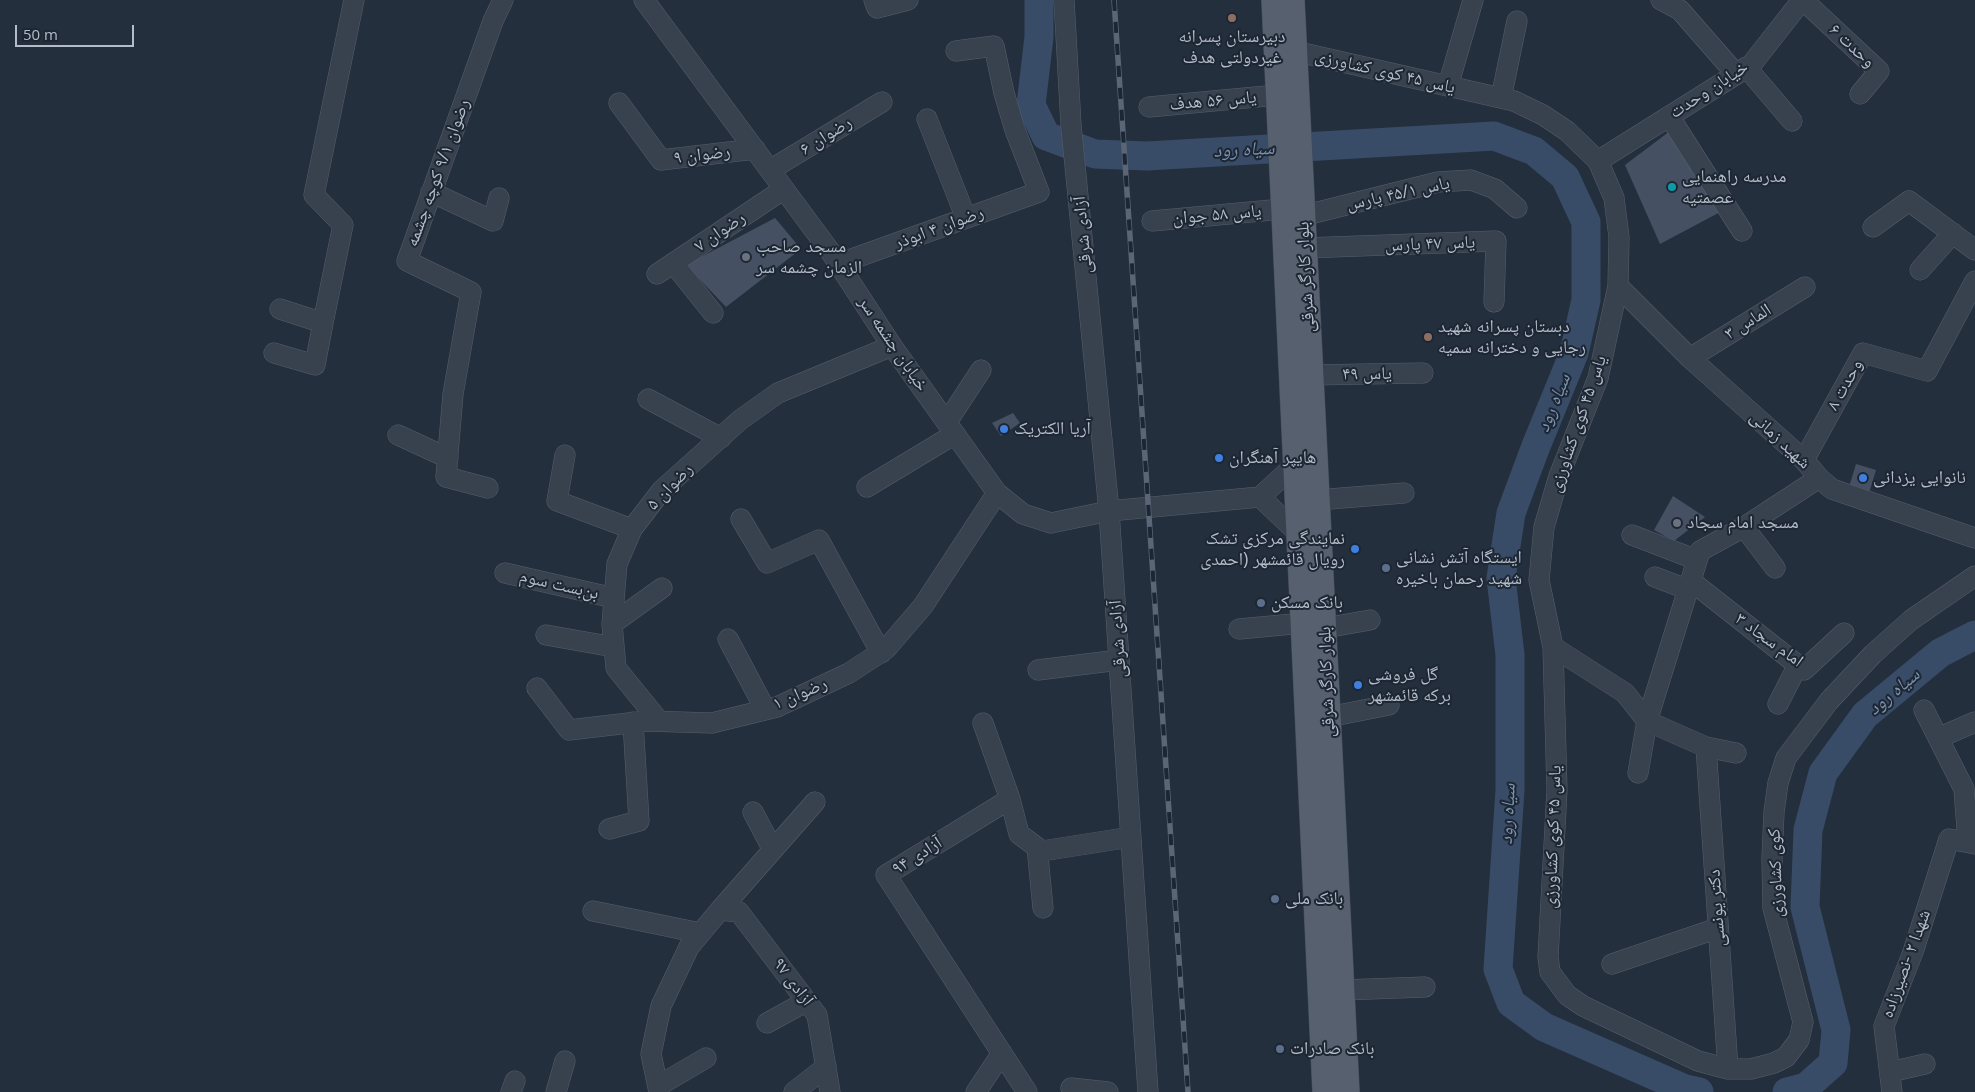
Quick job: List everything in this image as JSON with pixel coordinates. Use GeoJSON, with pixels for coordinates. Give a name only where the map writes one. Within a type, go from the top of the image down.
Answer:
{"type":"FeatureCollection","features":[{"type":"Feature","properties":{"kind":"main road"},"geometry":{"type":"LineString","coordinates":[[1274,0],[1292,198]]}},
{"type":"Feature","properties":{"kind":"main road"},"geometry":{"type":"LineString","coordinates":[[1284,103],[1294,51],[1292,0]]}},
{"type":"Feature","properties":{"kind":"main road","name":"بلوار کارگر شرقی"},"geometry":{"type":"LineString","coordinates":[[1292,198],[1304,248],[1317,500],[1314,626],[1323,818],[1325,1092]]}},
{"type":"Feature","properties":{"kind":"main road","name":"بلوار کارگر شرقی"},"geometry":{"type":"LineString","coordinates":[[1292,198],[1295,465],[1298,533],[1328,717],[1323,818],[1342,990],[1347,1092]]}},
{"type":"Feature","properties":{"kind":"street"},"geometry":{"type":"LineString","coordinates":[[274,353],[315,365],[343,225],[314,195],[354,0]]}},
{"type":"Feature","properties":{"kind":"street","name":"رضوان ۹/۱ کوچه چشمه"},"geometry":{"type":"LineString","coordinates":[[488,488],[446,477],[453,394],[471,292],[407,261],[492,21],[504,0]]}},
{"type":"Feature","properties":{"kind":"street","name":"خیابان چشمه سر"},"geometry":{"type":"LineString","coordinates":[[644,0],[838,264],[892,346],[997,493],[1023,514],[1051,523],[1109,511],[1260,498]]}},
{"type":"Feature","properties":{"kind":"street"},"geometry":{"type":"LineString","coordinates":[[874,0],[876,8],[908,0]]}},
{"type":"Feature","properties":{"kind":"street","name":"آزادی شرقی"},"geometry":{"type":"LineString","coordinates":[[1064,0],[1071,125],[1109,511],[1148,1092]]}},
{"type":"Feature","properties":{"kind":"street"},"geometry":{"type":"LineString","coordinates":[[1448,86],[1473,0]]}},
{"type":"Feature","properties":{"kind":"street"},"geometry":{"type":"LineString","coordinates":[[1660,0],[1680,10],[1792,121]]}},
{"type":"Feature","properties":{"kind":"street","name":"خیابان وحدت"},"geometry":{"type":"LineString","coordinates":[[1598,161],[1751,64],[1802,0]]}},
{"type":"Feature","properties":{"kind":"street","name":"وحدت ۶"},"geometry":{"type":"LineString","coordinates":[[1802,0],[1879,71],[1860,94]]}},
{"type":"Feature","properties":{"kind":"street"},"geometry":{"type":"LineString","coordinates":[[1500,98],[1517,21]]}},
{"type":"Feature","properties":{"kind":"street","name":"رضوان ۴ ابوذر"},"geometry":{"type":"LineString","coordinates":[[838,264],[1039,192],[1015,130],[1004,93],[994,46],[956,51]]}},
{"type":"Feature","properties":{"kind":"street","name":"یاس ۴۵ کوی کشاورزی"},"geometry":{"type":"LineString","coordinates":[[1294,51],[1514,101],[1543,114],[1567,131],[1598,161],[1614,198],[1619,237],[1618,286],[1598,378],[1559,476],[1544,527],[1539,580],[1553,647],[1558,790],[1548,958],[1550,972],[1556,983],[1583,1006]]}},
{"type":"Feature","properties":{"kind":"street","name":"رضوان ۶"},"geometry":{"type":"LineString","coordinates":[[770,170],[882,102]]}},
{"type":"Feature","properties":{"kind":"street","name":"رضوان ۹"},"geometry":{"type":"LineString","coordinates":[[619,103],[661,160],[754,149]]}},
{"type":"Feature","properties":{"kind":"street","name":"یاس ۵۶ هدف"},"geometry":{"type":"LineString","coordinates":[[1149,107],[1284,103]]}},
{"type":"Feature","properties":{"kind":"street"},"geometry":{"type":"LineString","coordinates":[[1669,116],[1742,231]]}},
{"type":"Feature","properties":{"kind":"street"},"geometry":{"type":"LineString","coordinates":[[927,119],[966,218]]}},
{"type":"Feature","properties":{"kind":"street","name":"یاس ۴۵/۱ پارس"},"geometry":{"type":"LineString","coordinates":[[1292,198],[1471,180],[1494,189],[1517,208]]}},
{"type":"Feature","properties":{"kind":"street","name":"رضوان ۷"},"geometry":{"type":"LineString","coordinates":[[656,274],[784,189]]}},
{"type":"Feature","properties":{"kind":"street"},"geometry":{"type":"LineString","coordinates":[[431,192],[493,221],[499,198]]}},
{"type":"Feature","properties":{"kind":"street","name":"یاس ۵۸ جوان"},"geometry":{"type":"LineString","coordinates":[[1152,221],[1292,198]]}},
{"type":"Feature","properties":{"kind":"street"},"geometry":{"type":"LineString","coordinates":[[1873,227],[1909,201],[1975,250]]}},
{"type":"Feature","properties":{"kind":"street"},"geometry":{"type":"LineString","coordinates":[[1920,270],[1953,233]]}},
{"type":"Feature","properties":{"kind":"street","name":"یاس ۴۷ پارس"},"geometry":{"type":"LineString","coordinates":[[1304,248],[1496,241],[1494,302]]}},
{"type":"Feature","properties":{"kind":"street"},"geometry":{"type":"LineString","coordinates":[[673,263],[713,313]]}},
{"type":"Feature","properties":{"kind":"street","name":"وحدت ۸"},"geometry":{"type":"LineString","coordinates":[[1804,460],[1863,353],[1927,371],[1975,281]]}},
{"type":"Feature","properties":{"kind":"street","name":"شهید زمانی"},"geometry":{"type":"LineString","coordinates":[[1618,286],[1690,358],[1804,460],[1819,478],[1832,489],[1975,538]]}},
{"type":"Feature","properties":{"kind":"street","name":"الماس ۳"},"geometry":{"type":"LineString","coordinates":[[1690,358],[1805,287]]}},
{"type":"Feature","properties":{"kind":"street"},"geometry":{"type":"LineString","coordinates":[[280,309],[323,323]]}},
{"type":"Feature","properties":{"kind":"street","name":"رضوان ۵"},"geometry":{"type":"LineString","coordinates":[[659,722],[616,668],[612,624],[617,564],[632,529],[662,490],[740,420],[778,393],[892,346]]}},
{"type":"Feature","properties":{"kind":"street"},"geometry":{"type":"LineString","coordinates":[[867,487],[951,428],[981,370]]}},
{"type":"Feature","properties":{"kind":"street","name":"یاس ۴۹"},"geometry":{"type":"LineString","coordinates":[[1311,375],[1423,373]]}},
{"type":"Feature","properties":{"kind":"street"},"geometry":{"type":"LineString","coordinates":[[648,399],[721,438]]}},
{"type":"Feature","properties":{"kind":"street"},"geometry":{"type":"LineString","coordinates":[[398,435],[448,458]]}},
{"type":"Feature","properties":{"kind":"street"},"geometry":{"type":"LineString","coordinates":[[565,456],[557,501],[632,529]]}},
{"type":"Feature","properties":{"kind":"street"},"geometry":{"type":"LineString","coordinates":[[1295,465],[1260,498],[1298,533]]}},
{"type":"Feature","properties":{"kind":"street"},"geometry":{"type":"LineString","coordinates":[[1638,773],[1647,721],[1700,551],[1744,527],[1819,478]]}},
{"type":"Feature","properties":{"kind":"street","name":"رضوان ۱"},"geometry":{"type":"LineString","coordinates":[[537,688],[569,730],[633,722],[712,723],[777,706],[849,673],[886,649],[923,606],[997,493]]}},
{"type":"Feature","properties":{"kind":"street"},"geometry":{"type":"LineString","coordinates":[[1317,500],[1404,493]]}},
{"type":"Feature","properties":{"kind":"street"},"geometry":{"type":"LineString","coordinates":[[741,519],[767,564],[819,540],[881,653]]}},
{"type":"Feature","properties":{"kind":"street"},"geometry":{"type":"LineString","coordinates":[[1744,527],[1775,568]]}},
{"type":"Feature","properties":{"kind":"street"},"geometry":{"type":"LineString","coordinates":[[1632,535],[1698,560]]}},
{"type":"Feature","properties":{"kind":"street","name":"بن‌بست سوم"},"geometry":{"type":"LineString","coordinates":[[505,573],[614,598]]}},
{"type":"Feature","properties":{"kind":"street","name":"کوی کشاورزی"},"geometry":{"type":"LineString","coordinates":[[1583,1006],[1698,1061],[1728,1069],[1751,1070],[1774,1064],[1786,1057],[1799,1040],[1803,1022],[1773,908],[1772,858],[1774,812],[1778,783],[1786,758],[1829,701],[1873,654],[1911,620],[1975,576]]}},
{"type":"Feature","properties":{"kind":"street","name":"امام سجاد ۳"},"geometry":{"type":"LineString","coordinates":[[1655,577],[1690,585],[1804,670],[1844,633]]}},
{"type":"Feature","properties":{"kind":"street"},"geometry":{"type":"LineString","coordinates":[[612,624],[662,588]]}},
{"type":"Feature","properties":{"kind":"street"},"geometry":{"type":"LineString","coordinates":[[1239,629],[1314,626],[1370,620]]}},
{"type":"Feature","properties":{"kind":"street"},"geometry":{"type":"LineString","coordinates":[[546,635],[614,647]]}},
{"type":"Feature","properties":{"kind":"street"},"geometry":{"type":"LineString","coordinates":[[728,639],[765,710]]}},
{"type":"Feature","properties":{"kind":"street"},"geometry":{"type":"LineString","coordinates":[[1553,647],[1625,693],[1647,721],[1706,747],[1736,753]]}},
{"type":"Feature","properties":{"kind":"street"},"geometry":{"type":"LineString","coordinates":[[1038,670],[1119,660]]}},
{"type":"Feature","properties":{"kind":"street"},"geometry":{"type":"LineString","coordinates":[[1778,704],[1798,665]]}},
{"type":"Feature","properties":{"kind":"street"},"geometry":{"type":"LineString","coordinates":[[1328,717],[1389,705]]}},
{"type":"Feature","properties":{"kind":"street"},"geometry":{"type":"LineString","coordinates":[[1924,710],[1964,789],[1964,842]]}},
{"type":"Feature","properties":{"kind":"street"},"geometry":{"type":"LineString","coordinates":[[609,829],[639,821],[633,722]]}},
{"type":"Feature","properties":{"kind":"street"},"geometry":{"type":"LineString","coordinates":[[1938,738],[1975,722]]}},
{"type":"Feature","properties":{"kind":"street"},"geometry":{"type":"LineString","coordinates":[[983,723],[1010,799],[1019,834],[1042,851],[1131,837]]}},
{"type":"Feature","properties":{"kind":"street","name":"دکتر یونسی"},"geometry":{"type":"LineString","coordinates":[[1706,747],[1728,1069]]}},
{"type":"Feature","properties":{"kind":"street","name":"آزادی ۹۴"},"geometry":{"type":"LineString","coordinates":[[1010,799],[886,875],[1027,1092]]}},
{"type":"Feature","properties":{"kind":"street"},"geometry":{"type":"LineString","coordinates":[[706,1058],[659,1089],[651,1054],[661,1006],[688,947],[700,934],[729,911],[773,850],[815,802]]}},
{"type":"Feature","properties":{"kind":"street"},"geometry":{"type":"LineString","coordinates":[[753,812],[773,850]]}},
{"type":"Feature","properties":{"kind":"street","name":"شهدا ۲ -نصیرزاده"},"geometry":{"type":"LineString","coordinates":[[1891,1082],[1884,1026],[1913,952],[1964,842]]}},
{"type":"Feature","properties":{"kind":"street"},"geometry":{"type":"LineString","coordinates":[[1037,847],[1043,908]]}},
{"type":"Feature","properties":{"kind":"street"},"geometry":{"type":"LineString","coordinates":[[593,911],[700,934]]}},
{"type":"Feature","properties":{"kind":"street","name":"آزادی ۹۷"},"geometry":{"type":"LineString","coordinates":[[729,911],[817,1015],[830,1092]]}},
{"type":"Feature","properties":{"kind":"street"},"geometry":{"type":"LineString","coordinates":[[1612,964],[1718,928]]}},
{"type":"Feature","properties":{"kind":"street"},"geometry":{"type":"LineString","coordinates":[[1342,990],[1425,987]]}},
{"type":"Feature","properties":{"kind":"street"},"geometry":{"type":"LineString","coordinates":[[767,1023],[807,1001]]}},
{"type":"Feature","properties":{"kind":"street"},"geometry":{"type":"LineString","coordinates":[[976,1092],[1002,1053]]}},
{"type":"Feature","properties":{"kind":"street"},"geometry":{"type":"LineString","coordinates":[[556,1092],[565,1061]]}},
{"type":"Feature","properties":{"kind":"street"},"geometry":{"type":"LineString","coordinates":[[1891,1082],[1925,1064]]}},
{"type":"Feature","properties":{"kind":"street"},"geometry":{"type":"LineString","coordinates":[[794,1092],[826,1067]]}},
{"type":"Feature","properties":{"kind":"street"},"geometry":{"type":"LineString","coordinates":[[1071,1088],[1108,1092]]}},
{"type":"Feature","properties":{"kind":"building","name":"مدرسه راهنمایی عصمتیه"},"geometry":{"type":"Polygon","coordinates":[[[1670,131],[1724,210],[1660,244],[1625,165],[1670,131]]]}},
{"type":"Feature","properties":{"kind":"building","name":"مسجد صاحب الزمان چشمه سر"},"geometry":{"type":"Polygon","coordinates":[[[775,218],[801,249],[726,307],[686,265],[775,218]]]}},
{"type":"Feature","properties":{"kind":"building","name":"آریا الکتریک"},"geometry":{"type":"Polygon","coordinates":[[[1013,413],[1020,423],[1001,436],[992,423],[1013,413]]]}},
{"type":"Feature","properties":{"kind":"building","name":"نانوایی یزدانی"},"geometry":{"type":"Polygon","coordinates":[[[1856,464],[1876,470],[1869,493],[1849,487],[1856,464]]]}},
{"type":"Feature","properties":{"kind":"building","name":"مسجد امام سجاد"},"geometry":{"type":"Polygon","coordinates":[[[1673,496],[1705,517],[1674,541],[1654,530],[1673,496]]]}},
{"type":"Feature","properties":{"kind":"waterway","name":"سیاه رود"},"geometry":{"type":"LineString","coordinates":[[1039,0],[1039,37],[1031,105],[1046,136],[1095,154],[1147,156],[1494,136],[1534,151],[1565,177],[1586,222],[1586,300],[1574,353],[1511,513],[1501,578],[1510,655],[1510,790],[1498,969],[1511,1003],[1544,1027],[1685,1089],[1699,1092]]}},
{"type":"Feature","properties":{"kind":"waterway","name":"سیاه رود"},"geometry":{"type":"LineString","coordinates":[[1787,1092],[1806,1087],[1833,1063],[1836,1030],[1805,907],[1808,830],[1823,773],[1865,715],[1940,653],[1975,635]]}},
{"type":"Feature","properties":{"kind":"railway"},"geometry":{"type":"LineString","coordinates":[[1114,0],[1188,1092]]}},
{"type":"Feature","properties":{"kind":"place","name":"دبیرستان پسرانه غیردولتی هدف"},"geometry":{"type":"Point","coordinates":[1232,18]}},
{"type":"Feature","properties":{"kind":"place","name":"مدرسه راهنمایی عصمتیه"},"geometry":{"type":"Point","coordinates":[1672,187]}},
{"type":"Feature","properties":{"kind":"place","name":"مسجد صاحب الزمان چشمه سر"},"geometry":{"type":"Point","coordinates":[746,257]}},
{"type":"Feature","properties":{"kind":"place","name":"دبستان پسرانه شهید رجایی و دخترانه سمیه"},"geometry":{"type":"Point","coordinates":[1428,337]}},
{"type":"Feature","properties":{"kind":"place","name":"آریا الکتریک"},"geometry":{"type":"Point","coordinates":[1004,429]}},
{"type":"Feature","properties":{"kind":"place","name":"هایپر آهنگران"},"geometry":{"type":"Point","coordinates":[1219,458]}},
{"type":"Feature","properties":{"kind":"place","name":"نانوایی یزدانی"},"geometry":{"type":"Point","coordinates":[1863,478]}},
{"type":"Feature","properties":{"kind":"place","name":"مسجد امام سجاد"},"geometry":{"type":"Point","coordinates":[1677,523]}},
{"type":"Feature","properties":{"kind":"place","name":"نمایندگی مرکزی تشک رویال قائمشهر (احمدی"},"geometry":{"type":"Point","coordinates":[1355,549]}},
{"type":"Feature","properties":{"kind":"place","name":"ایستگاه آتش نشانی شهید رحمان باخیره"},"geometry":{"type":"Point","coordinates":[1386,568]}},
{"type":"Feature","properties":{"kind":"place","name":"بانک مسکن"},"geometry":{"type":"Point","coordinates":[1261,603]}},
{"type":"Feature","properties":{"kind":"place","name":"گل فروشی برکه قائمشهر"},"geometry":{"type":"Point","coordinates":[1358,685]}},
{"type":"Feature","properties":{"kind":"place","name":"بانک ملی"},"geometry":{"type":"Point","coordinates":[1275,899]}},
{"type":"Feature","properties":{"kind":"place","name":"بانک صادرات"},"geometry":{"type":"Point","coordinates":[1280,1049]}}]}
